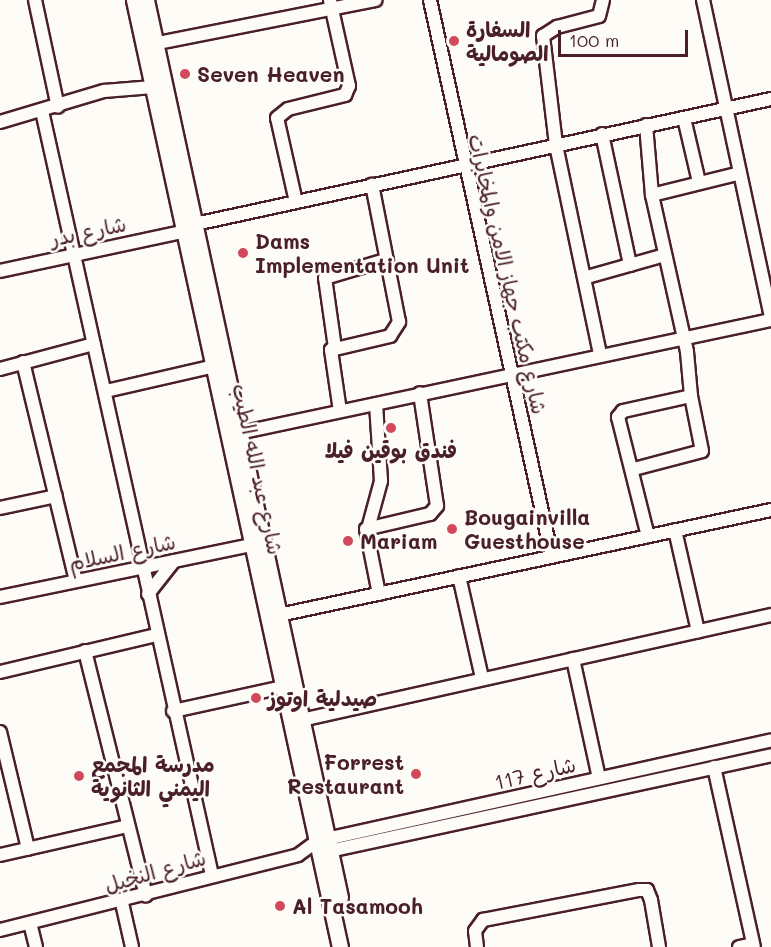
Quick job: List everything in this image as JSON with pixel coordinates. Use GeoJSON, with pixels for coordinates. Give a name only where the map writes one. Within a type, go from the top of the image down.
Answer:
{"type":"FeatureCollection","features":[{"type":"Feature","properties":{"kind":"main road","name":"شارع عبد الله الطيب"},"geometry":{"type":"LineString","coordinates":[[134,0],[150,45],[189,228],[214,366],[258,544],[279,615],[301,720],[340,947]]}},
{"type":"Feature","properties":{"kind":"main road","name":"شارع عبد الله الطيب"},"geometry":{"type":"LineString","coordinates":[[146,0],[153,87],[239,433],[283,687],[321,846],[351,947]]}},
{"type":"Feature","properties":{"kind":"street"},"geometry":{"type":"LineString","coordinates":[[35,0],[58,107]]}},
{"type":"Feature","properties":{"kind":"street"},"geometry":{"type":"LineString","coordinates":[[150,45],[331,5],[376,0]]}},
{"type":"Feature","properties":{"kind":"street","name":"شارع مكتب جهاز الامن والمخابرات"},"geometry":{"type":"LineString","coordinates":[[430,0],[463,165],[552,556]]}},
{"type":"Feature","properties":{"kind":"street"},"geometry":{"type":"LineString","coordinates":[[600,354],[587,277],[556,145],[543,36],[602,14],[603,0]]}},
{"type":"Feature","properties":{"kind":"street"},"geometry":{"type":"LineString","coordinates":[[239,433],[771,319],[737,174],[726,108],[703,0]]}},
{"type":"Feature","properties":{"kind":"street"},"geometry":{"type":"LineString","coordinates":[[296,202],[277,118],[288,109],[348,92],[331,5]]}},
{"type":"Feature","properties":{"kind":"street"},"geometry":{"type":"LineString","coordinates":[[0,122],[58,107],[104,91],[153,87]]}},
{"type":"Feature","properties":{"kind":"street","name":"شارع بدر"},"geometry":{"type":"LineString","coordinates":[[0,271],[372,184],[771,99]]}},
{"type":"Feature","properties":{"kind":"street"},"geometry":{"type":"LineString","coordinates":[[42,111],[106,391],[173,711],[212,875]]}},
{"type":"Feature","properties":{"kind":"street"},"geometry":{"type":"LineString","coordinates":[[684,118],[699,182]]}},
{"type":"Feature","properties":{"kind":"street"},"geometry":{"type":"LineString","coordinates":[[634,469],[702,451],[691,396],[684,337],[652,195],[646,125]]}},
{"type":"Feature","properties":{"kind":"street"},"geometry":{"type":"LineString","coordinates":[[602,134],[630,265]]}},
{"type":"Feature","properties":{"kind":"street"},"geometry":{"type":"LineString","coordinates":[[652,195],[737,174]]}},
{"type":"Feature","properties":{"kind":"street"},"geometry":{"type":"LineString","coordinates":[[340,411],[329,354],[335,348],[398,329],[372,184]]}},
{"type":"Feature","properties":{"kind":"street"},"geometry":{"type":"LineString","coordinates":[[587,277],[665,255]]}},
{"type":"Feature","properties":{"kind":"street"},"geometry":{"type":"LineString","coordinates":[[335,348],[325,278],[386,260]]}},
{"type":"Feature","properties":{"kind":"street"},"geometry":{"type":"LineString","coordinates":[[0,369],[94,344]]}},
{"type":"Feature","properties":{"kind":"street"},"geometry":{"type":"LineString","coordinates":[[23,362],[76,581]]}},
{"type":"Feature","properties":{"kind":"street"},"geometry":{"type":"LineString","coordinates":[[106,391],[214,366]]}},
{"type":"Feature","properties":{"kind":"street"},"geometry":{"type":"LineString","coordinates":[[369,525],[430,514],[438,506],[420,393]]}},
{"type":"Feature","properties":{"kind":"street"},"geometry":{"type":"LineString","coordinates":[[648,536],[620,413],[691,396]]}},
{"type":"Feature","properties":{"kind":"street"},"geometry":{"type":"LineString","coordinates":[[376,404],[381,481],[367,539],[379,594]]}},
{"type":"Feature","properties":{"kind":"street"},"geometry":{"type":"LineString","coordinates":[[0,508],[56,496]]}},
{"type":"Feature","properties":{"kind":"street"},"geometry":{"type":"LineString","coordinates":[[279,615],[771,510]]}},
{"type":"Feature","properties":{"kind":"street"},"geometry":{"type":"LineString","coordinates":[[675,530],[698,631]]}},
{"type":"Feature","properties":{"kind":"street","name":"شارع السلام"},"geometry":{"type":"LineString","coordinates":[[0,597],[258,544]]}},
{"type":"Feature","properties":{"kind":"street"},"geometry":{"type":"LineString","coordinates":[[148,594],[174,561]]}},
{"type":"Feature","properties":{"kind":"street"},"geometry":{"type":"LineString","coordinates":[[459,576],[482,678]]}},
{"type":"Feature","properties":{"kind":"street"},"geometry":{"type":"LineString","coordinates":[[301,720],[771,615]]}},
{"type":"Feature","properties":{"kind":"street"},"geometry":{"type":"LineString","coordinates":[[0,672],[158,635]]}},
{"type":"Feature","properties":{"kind":"street"},"geometry":{"type":"LineString","coordinates":[[85,651],[146,896]]}},
{"type":"Feature","properties":{"kind":"street"},"geometry":{"type":"LineString","coordinates":[[573,659],[599,778]]}},
{"type":"Feature","properties":{"kind":"street"},"geometry":{"type":"LineString","coordinates":[[173,711],[283,687]]}},
{"type":"Feature","properties":{"kind":"street"},"geometry":{"type":"LineString","coordinates":[[0,732],[28,849]]}},
{"type":"Feature","properties":{"kind":"street","name":"شارع 117"},"geometry":{"type":"LineString","coordinates":[[321,846],[599,778],[771,740]]}},
{"type":"Feature","properties":{"kind":"street"},"geometry":{"type":"LineString","coordinates":[[742,746],[745,760]]}},
{"type":"Feature","properties":{"kind":"street","name":"شارع 117"},"geometry":{"type":"LineString","coordinates":[[321,846],[771,755]]}},
{"type":"Feature","properties":{"kind":"street"},"geometry":{"type":"LineString","coordinates":[[714,767],[754,945],[739,947]]}},
{"type":"Feature","properties":{"kind":"street"},"geometry":{"type":"LineString","coordinates":[[0,855],[128,826]]}},
{"type":"Feature","properties":{"kind":"street","name":"شارع النخيل"},"geometry":{"type":"LineString","coordinates":[[0,930],[122,903],[212,875],[321,846]]}},
{"type":"Feature","properties":{"kind":"street"},"geometry":{"type":"LineString","coordinates":[[477,947],[475,931],[483,920],[647,890],[651,900],[659,947]]}},
{"type":"Feature","properties":{"kind":"street"},"geometry":{"type":"LineString","coordinates":[[122,903],[132,947]]}},
{"type":"Feature","properties":{"kind":"street"},"geometry":{"type":"LineString","coordinates":[[30,923],[36,947]]}},
{"type":"Feature","properties":{"kind":"place","name":"السفارة الصومالية"},"geometry":{"type":"Point","coordinates":[454,41]}},
{"type":"Feature","properties":{"kind":"place","name":"Seven Heaven"},"geometry":{"type":"Point","coordinates":[185,74]}},
{"type":"Feature","properties":{"kind":"place","name":"Dams Implementation Unit"},"geometry":{"type":"Point","coordinates":[243,253]}},
{"type":"Feature","properties":{"kind":"place","name":"فندق بوقين فيلا"},"geometry":{"type":"Point","coordinates":[391,428]}},
{"type":"Feature","properties":{"kind":"place","name":"Bougainvilla Guesthouse"},"geometry":{"type":"Point","coordinates":[452,529]}},
{"type":"Feature","properties":{"kind":"place","name":"Mariam"},"geometry":{"type":"Point","coordinates":[348,541]}},
{"type":"Feature","properties":{"kind":"place","name":"صيدلية اوتوز"},"geometry":{"type":"Point","coordinates":[256,698]}},
{"type":"Feature","properties":{"kind":"place","name":"Forrest Restaurant"},"geometry":{"type":"Point","coordinates":[416,774]}},
{"type":"Feature","properties":{"kind":"place","name":"مدرسة المجمع اليمني الثانوية"},"geometry":{"type":"Point","coordinates":[79,776]}},
{"type":"Feature","properties":{"kind":"place","name":"Al Tasamooh"},"geometry":{"type":"Point","coordinates":[280,906]}}]}
